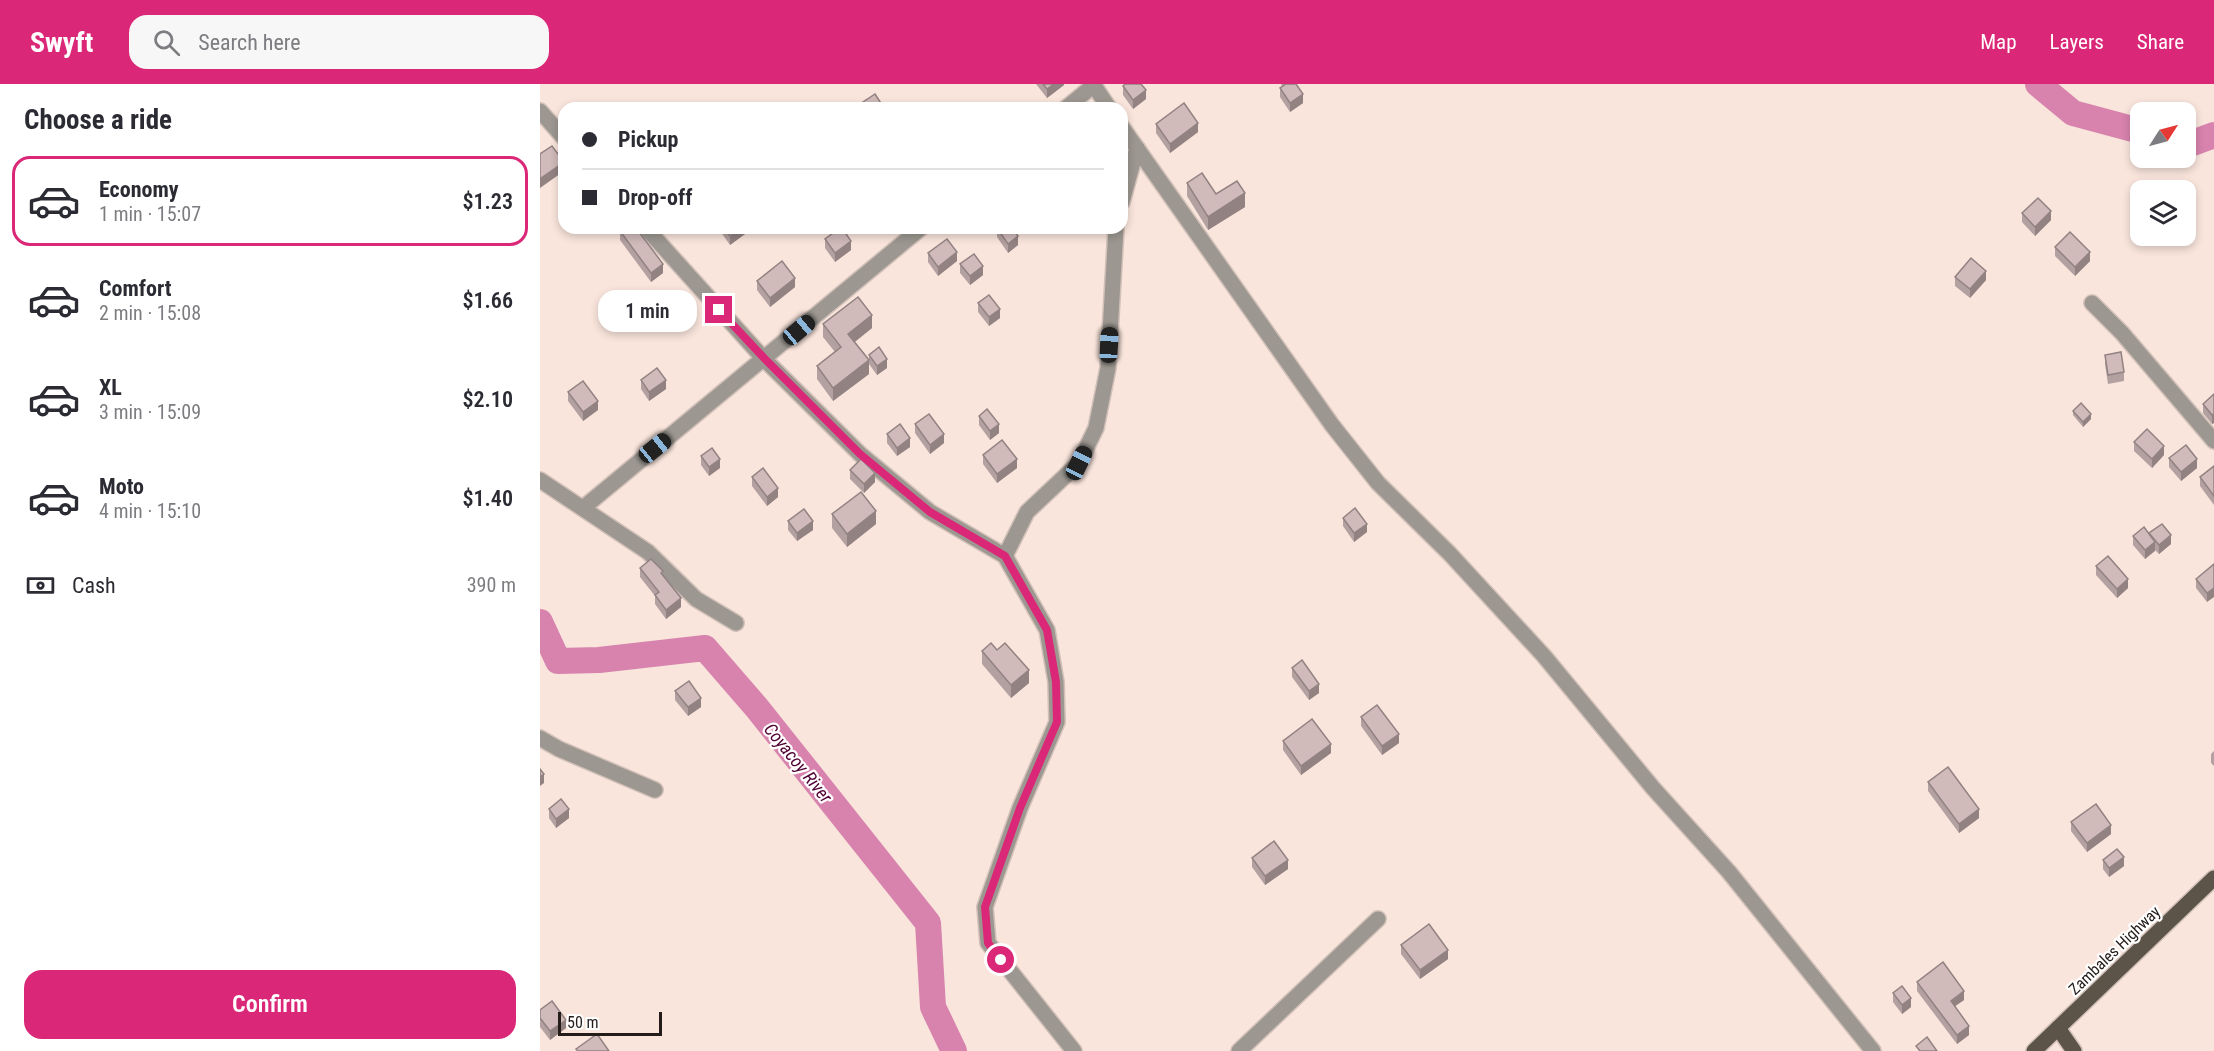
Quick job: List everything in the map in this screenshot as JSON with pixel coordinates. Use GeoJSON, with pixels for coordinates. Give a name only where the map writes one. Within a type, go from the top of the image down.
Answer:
{"type":"FeatureCollection","features":[{"type":"Feature","properties":{"kind":"main road","name":"Zambales Highway"},"geometry":{"type":"LineString","coordinates":[[2034,1051],[2214,878]]}},
{"type":"Feature","properties":{"kind":"main road"},"geometry":{"type":"LineString","coordinates":[[2058,1028],[2074,1051]]}},
{"type":"Feature","properties":{"kind":"street"},"geometry":{"type":"LineString","coordinates":[[1073,102],[1093,84],[1105,102]]}},
{"type":"Feature","properties":{"kind":"street"},"geometry":{"type":"LineString","coordinates":[[540,111],[558,131]]}},
{"type":"Feature","properties":{"kind":"street"},"geometry":{"type":"LineString","coordinates":[[1128,135],[1332,425],[1378,483],[1450,554],[1544,656],[1653,788],[1736,880],[1873,1051]]}},
{"type":"Feature","properties":{"kind":"street"},"geometry":{"type":"LineString","coordinates":[[1128,180],[1137,148]]}},
{"type":"Feature","properties":{"kind":"street"},"geometry":{"type":"LineString","coordinates":[[650,234],[764,358],[860,454],[930,512],[1005,556],[1047,630],[1056,682],[1057,722],[1020,808],[985,907],[988,943],[1074,1051]]}},
{"type":"Feature","properties":{"kind":"street"},"geometry":{"type":"LineString","coordinates":[[583,508],[914,234]]}},
{"type":"Feature","properties":{"kind":"street"},"geometry":{"type":"LineString","coordinates":[[1005,556],[1027,512],[1079,463],[1096,428],[1108,368],[1116,234]]}},
{"type":"Feature","properties":{"kind":"street"},"geometry":{"type":"LineString","coordinates":[[2092,303],[2122,333],[2214,441]]}},
{"type":"Feature","properties":{"kind":"street"},"geometry":{"type":"LineString","coordinates":[[540,480],[648,552],[696,599],[736,623]]}},
{"type":"Feature","properties":{"kind":"street"},"geometry":{"type":"LineString","coordinates":[[540,738],[656,790]]}},
{"type":"Feature","properties":{"kind":"street"},"geometry":{"type":"LineString","coordinates":[[1239,1051],[1378,920]]}},
{"type":"Feature","properties":{"kind":"building"},"geometry":{"type":"Polygon","coordinates":[[[1043,84],[1054,84],[1047,89],[1043,84]]]}},
{"type":"Feature","properties":{"kind":"building"},"geometry":{"type":"Polygon","coordinates":[[[1141,84],[1146,90],[1133,100],[1123,86],[1141,84]]]}},
{"type":"Feature","properties":{"kind":"building"},"geometry":{"type":"Polygon","coordinates":[[[1286,84],[1296,84],[1303,94],[1290,103],[1280,88],[1286,84]]]}},
{"type":"Feature","properties":{"kind":"building"},"geometry":{"type":"Polygon","coordinates":[[[875,94],[880,102],[863,102],[875,94]]]}},
{"type":"Feature","properties":{"kind":"building"},"geometry":{"type":"Polygon","coordinates":[[[1184,103],[1198,123],[1170,144],[1156,124],[1184,103]]]}},
{"type":"Feature","properties":{"kind":"building"},"geometry":{"type":"Polygon","coordinates":[[[552,146],[558,154],[558,166],[540,179],[540,154],[552,146]]]}},
{"type":"Feature","properties":{"kind":"building"},"geometry":{"type":"Polygon","coordinates":[[[1202,173],[1216,194],[1237,181],[1245,193],[1208,217],[1187,183],[1202,173]]]}},
{"type":"Feature","properties":{"kind":"building"},"geometry":{"type":"Polygon","coordinates":[[[2038,198],[2051,211],[2035,227],[2022,213],[2038,198]]]}},
{"type":"Feature","properties":{"kind":"building"},"geometry":{"type":"Polygon","coordinates":[[[2070,232],[2090,252],[2075,267],[2055,247],[2070,232]]]}},
{"type":"Feature","properties":{"kind":"building"},"geometry":{"type":"Polygon","coordinates":[[[622,234],[640,234],[663,264],[651,273],[622,234]]]}},
{"type":"Feature","properties":{"kind":"building"},"geometry":{"type":"Polygon","coordinates":[[[832,234],[846,234],[851,241],[835,253],[825,239],[832,234]]]}},
{"type":"Feature","properties":{"kind":"building"},"geometry":{"type":"Polygon","coordinates":[[[1001,234],[1016,234],[1018,236],[1008,244],[1001,234]]]}},
{"type":"Feature","properties":{"kind":"building"},"geometry":{"type":"Polygon","coordinates":[[[947,239],[957,252],[938,267],[928,253],[947,239]]]}},
{"type":"Feature","properties":{"kind":"building"},"geometry":{"type":"Polygon","coordinates":[[[974,254],[983,266],[970,276],[960,264],[974,254]]]}},
{"type":"Feature","properties":{"kind":"building"},"geometry":{"type":"Polygon","coordinates":[[[1971,258],[1986,271],[1970,289],[1955,277],[1971,258]]]}},
{"type":"Feature","properties":{"kind":"building"},"geometry":{"type":"Polygon","coordinates":[[[782,261],[795,278],[770,298],[757,281],[782,261]]]}},
{"type":"Feature","properties":{"kind":"building"},"geometry":{"type":"Polygon","coordinates":[[[989,295],[1000,309],[989,317],[978,303],[989,295]]]}},
{"type":"Feature","properties":{"kind":"building"},"geometry":{"type":"Polygon","coordinates":[[[858,297],[872,315],[848,334],[869,360],[833,388],[817,366],[841,347],[823,324],[858,297]]]}},
{"type":"Feature","properties":{"kind":"building"},"geometry":{"type":"Polygon","coordinates":[[[879,347],[887,359],[877,366],[869,355],[879,347]]]}},
{"type":"Feature","properties":{"kind":"building"},"geometry":{"type":"Polygon","coordinates":[[[2121,352],[2124,372],[2108,375],[2105,355],[2121,352]]]}},
{"type":"Feature","properties":{"kind":"building"},"geometry":{"type":"Polygon","coordinates":[[[657,368],[666,380],[649,392],[641,380],[657,368]]]}},
{"type":"Feature","properties":{"kind":"building"},"geometry":{"type":"Polygon","coordinates":[[[583,381],[598,401],[583,412],[568,392],[583,381]]]}},
{"type":"Feature","properties":{"kind":"building"},"geometry":{"type":"Polygon","coordinates":[[[2214,394],[2214,414],[2212,415],[2203,404],[2214,394]]]}},
{"type":"Feature","properties":{"kind":"building"},"geometry":{"type":"Polygon","coordinates":[[[2081,403],[2091,414],[2083,422],[2073,411],[2081,403]]]}},
{"type":"Feature","properties":{"kind":"building"},"geometry":{"type":"Polygon","coordinates":[[[987,409],[999,424],[990,431],[979,416],[987,409]]]}},
{"type":"Feature","properties":{"kind":"building"},"geometry":{"type":"Polygon","coordinates":[[[929,414],[944,434],[930,445],[915,424],[929,414]]]}},
{"type":"Feature","properties":{"kind":"building"},"geometry":{"type":"Polygon","coordinates":[[[900,424],[910,438],[897,448],[887,434],[900,424]]]}},
{"type":"Feature","properties":{"kind":"building"},"geometry":{"type":"Polygon","coordinates":[[[2147,429],[2164,446],[2152,459],[2134,442],[2147,429]]]}},
{"type":"Feature","properties":{"kind":"building"},"geometry":{"type":"Polygon","coordinates":[[[1002,440],[1017,459],[997,474],[983,455],[1002,440]]]}},
{"type":"Feature","properties":{"kind":"building"},"geometry":{"type":"Polygon","coordinates":[[[2186,445],[2197,459],[2181,472],[2169,458],[2186,445]]]}},
{"type":"Feature","properties":{"kind":"building"},"geometry":{"type":"Polygon","coordinates":[[[712,448],[720,459],[709,467],[701,456],[712,448]]]}},
{"type":"Feature","properties":{"kind":"building"},"geometry":{"type":"Polygon","coordinates":[[[861,459],[875,473],[864,484],[850,470],[861,459]]]}},
{"type":"Feature","properties":{"kind":"building"},"geometry":{"type":"Polygon","coordinates":[[[2214,466],[2214,496],[2200,477],[2214,466]]]}},
{"type":"Feature","properties":{"kind":"building"},"geometry":{"type":"Polygon","coordinates":[[[763,468],[778,488],[767,497],[752,477],[763,468]]]}},
{"type":"Feature","properties":{"kind":"building"},"geometry":{"type":"Polygon","coordinates":[[[861,492],[876,511],[847,534],[832,514],[861,492]]]}},
{"type":"Feature","properties":{"kind":"building"},"geometry":{"type":"Polygon","coordinates":[[[1355,508],[1367,524],[1354,533],[1343,518],[1355,508]]]}},
{"type":"Feature","properties":{"kind":"building"},"geometry":{"type":"Polygon","coordinates":[[[804,509],[813,521],[797,533],[788,521],[804,509]]]}},
{"type":"Feature","properties":{"kind":"building"},"geometry":{"type":"Polygon","coordinates":[[[2162,524],[2171,535],[2159,545],[2149,533],[2162,524]]]}},
{"type":"Feature","properties":{"kind":"building"},"geometry":{"type":"Polygon","coordinates":[[[2144,527],[2155,542],[2145,550],[2133,536],[2144,527]]]}},
{"type":"Feature","properties":{"kind":"building"},"geometry":{"type":"Polygon","coordinates":[[[2108,556],[2128,579],[2117,589],[2096,566],[2108,556]]]}},
{"type":"Feature","properties":{"kind":"building"},"geometry":{"type":"Polygon","coordinates":[[[651,559],[663,571],[661,573],[681,598],[666,610],[655,595],[659,592],[640,568],[651,559]]]}},
{"type":"Feature","properties":{"kind":"building"},"geometry":{"type":"Polygon","coordinates":[[[2214,564],[2214,588],[2207,593],[2196,579],[2214,564]]]}},
{"type":"Feature","properties":{"kind":"building"},"geometry":{"type":"Polygon","coordinates":[[[991,643],[997,650],[1005,643],[1029,670],[1011,685],[982,651],[991,643]]]}},
{"type":"Feature","properties":{"kind":"building"},"geometry":{"type":"Polygon","coordinates":[[[1302,660],[1319,684],[1309,691],[1292,668],[1302,660]]]}},
{"type":"Feature","properties":{"kind":"building"},"geometry":{"type":"Polygon","coordinates":[[[689,681],[701,698],[688,707],[675,691],[689,681]]]}},
{"type":"Feature","properties":{"kind":"building"},"geometry":{"type":"Polygon","coordinates":[[[1377,705],[1399,734],[1382,746],[1361,717],[1377,705]]]}},
{"type":"Feature","properties":{"kind":"building"},"geometry":{"type":"Polygon","coordinates":[[[1312,719],[1331,744],[1301,766],[1283,741],[1312,719]]]}},
{"type":"Feature","properties":{"kind":"building"},"geometry":{"type":"Polygon","coordinates":[[[1948,767],[1979,809],[1959,824],[1928,782],[1948,767]]]}},
{"type":"Feature","properties":{"kind":"building"},"geometry":{"type":"Polygon","coordinates":[[[561,799],[569,809],[556,819],[549,809],[561,799]]]}},
{"type":"Feature","properties":{"kind":"building"},"geometry":{"type":"Polygon","coordinates":[[[2096,804],[2111,825],[2087,843],[2071,822],[2096,804]]]}},
{"type":"Feature","properties":{"kind":"building"},"geometry":{"type":"Polygon","coordinates":[[[1274,841],[1288,860],[1265,876],[1252,858],[1274,841]]]}},
{"type":"Feature","properties":{"kind":"building"},"geometry":{"type":"Polygon","coordinates":[[[2117,849],[2124,857],[2109,868],[2103,860],[2117,849]]]}},
{"type":"Feature","properties":{"kind":"building"},"geometry":{"type":"Polygon","coordinates":[[[1429,924],[1448,950],[1420,970],[1401,945],[1429,924]]]}},
{"type":"Feature","properties":{"kind":"building"},"geometry":{"type":"Polygon","coordinates":[[[1943,962],[1964,991],[1951,1001],[1969,1026],[1957,1035],[1917,982],[1943,962]]]}},
{"type":"Feature","properties":{"kind":"building"},"geometry":{"type":"Polygon","coordinates":[[[1902,986],[1911,998],[1902,1005],[1893,993],[1902,986]]]}},
{"type":"Feature","properties":{"kind":"building"},"geometry":{"type":"Polygon","coordinates":[[[552,1001],[566,1020],[550,1031],[540,1018],[540,1010],[552,1001]]]}},
{"type":"Feature","properties":{"kind":"building"},"geometry":{"type":"Polygon","coordinates":[[[597,1034],[609,1051],[578,1051],[576,1049],[597,1034]]]}},
{"type":"Feature","properties":{"kind":"building"},"geometry":{"type":"Polygon","coordinates":[[[1927,1037],[1937,1051],[1920,1051],[1916,1046],[1927,1037]]]}},
{"type":"Feature","properties":{"kind":"waterway"},"geometry":{"type":"LineString","coordinates":[[2038,84],[2073,113],[2130,128]]}},
{"type":"Feature","properties":{"kind":"waterway"},"geometry":{"type":"LineString","coordinates":[[2196,142],[2214,135]]}},
{"type":"Feature","properties":{"kind":"waterway","name":"Coyacoy River"},"geometry":{"type":"LineString","coordinates":[[540,622],[558,661],[599,660],[705,648],[757,708],[928,923],[933,1007],[954,1051]]}},
{"type":"Feature","properties":{"kind":"route"},"geometry":{"type":"LineString","coordinates":[[719,310],[860,454],[930,512],[1005,556],[1047,630],[1056,682],[1057,722],[1020,808],[985,907],[988,943],[1001,960]]}}]}
